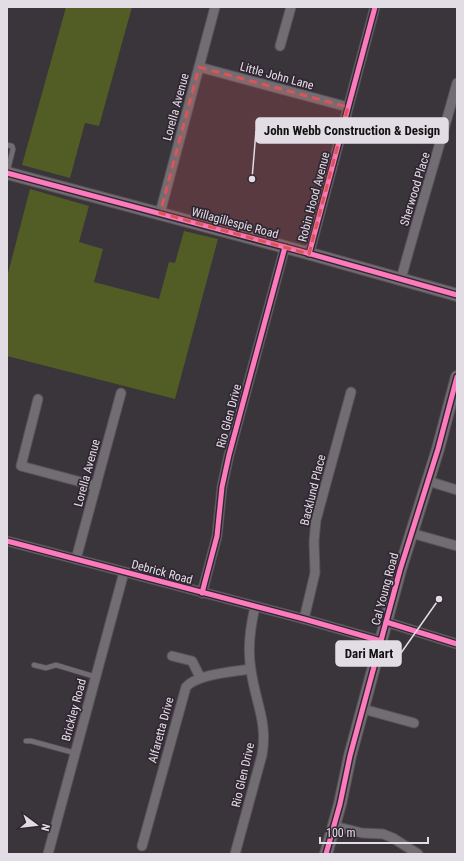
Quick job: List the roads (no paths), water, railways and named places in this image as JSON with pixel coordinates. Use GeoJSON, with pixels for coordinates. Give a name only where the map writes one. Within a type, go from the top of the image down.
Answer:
{"type":"FeatureCollection","features":[{"type":"Feature","properties":{"kind":"main road","name":"Willagillespie Road"},"geometry":{"type":"LineString","coordinates":[[7,173],[285,247],[457,295]]}},
{"type":"Feature","properties":{"kind":"main road","name":"Cal Young Road"},"geometry":{"type":"LineString","coordinates":[[326,854],[386,622],[411,533],[439,447],[457,377]]}},
{"type":"Feature","properties":{"kind":"street","name":"Lorella Avenue"},"geometry":{"type":"LineString","coordinates":[[160,214],[215,7]]}},
{"type":"Feature","properties":{"kind":"street"},"geometry":{"type":"LineString","coordinates":[[280,46],[291,7]]}},
{"type":"Feature","properties":{"kind":"street","name":"Robin Hood Avenue"},"geometry":{"type":"LineString","coordinates":[[309,254],[374,7]]}},
{"type":"Feature","properties":{"kind":"street","name":"Little John Lane"},"geometry":{"type":"LineString","coordinates":[[199,67],[348,107]]}},
{"type":"Feature","properties":{"kind":"street","name":"Sherwood Place"},"geometry":{"type":"LineString","coordinates":[[401,279],[426,190],[438,155],[457,83]]}},
{"type":"Feature","properties":{"kind":"street","name":"Rio Glen Drive"},"geometry":{"type":"LineString","coordinates":[[202,593],[217,536],[222,488],[228,460],[285,247]]}},
{"type":"Feature","properties":{"kind":"street","name":"Backlund Place"},"geometry":{"type":"LineString","coordinates":[[304,619],[315,573],[314,542],[316,520],[351,392]]}},
{"type":"Feature","properties":{"kind":"street","name":"Lorella Avenue"},"geometry":{"type":"LineString","coordinates":[[76,559],[121,393]]}},
{"type":"Feature","properties":{"kind":"street"},"geometry":{"type":"LineString","coordinates":[[38,399],[21,466],[96,486]]}},
{"type":"Feature","properties":{"kind":"street"},"geometry":{"type":"LineString","coordinates":[[428,481],[457,490]]}},
{"type":"Feature","properties":{"kind":"street"},"geometry":{"type":"LineString","coordinates":[[411,533],[457,546]]}},
{"type":"Feature","properties":{"kind":"street","name":"Debrick Road"},"geometry":{"type":"LineString","coordinates":[[7,541],[304,619],[381,641]]}},
{"type":"Feature","properties":{"kind":"street","name":"Brickley Road"},"geometry":{"type":"LineString","coordinates":[[48,854],[124,572]]}},
{"type":"Feature","properties":{"kind":"street","name":"Rio Glen Drive"},"geometry":{"type":"LineString","coordinates":[[235,854],[262,755],[263,744],[262,717],[250,669],[249,636],[255,606]]}},
{"type":"Feature","properties":{"kind":"street"},"geometry":{"type":"LineString","coordinates":[[386,622],[457,644]]}},
{"type":"Feature","properties":{"kind":"street"},"geometry":{"type":"LineString","coordinates":[[172,656],[192,661],[200,677],[250,669]]}},
{"type":"Feature","properties":{"kind":"street","name":"Alfaretta Drive"},"geometry":{"type":"LineString","coordinates":[[142,846],[184,692],[190,683],[200,677]]}},
{"type":"Feature","properties":{"kind":"street"},"geometry":{"type":"LineString","coordinates":[[363,709],[414,723]]}},
{"type":"Feature","properties":{"kind":"street"},"geometry":{"type":"LineString","coordinates":[[334,826],[362,833],[378,833],[388,836],[418,854]]}},
{"type":"Feature","properties":{"kind":"lane"},"geometry":{"type":"LineString","coordinates":[[7,145],[12,146],[13,148],[7,173]]}},
{"type":"Feature","properties":{"kind":"lane"},"geometry":{"type":"LineString","coordinates":[[34,665],[47,668],[56,665],[96,677]]}},
{"type":"Feature","properties":{"kind":"lane"},"geometry":{"type":"LineString","coordinates":[[26,741],[75,753]]}},
{"type":"Feature","properties":{"kind":"place","name":"John Webb Construction & Design"},"geometry":{"type":"Point","coordinates":[252,179]}},
{"type":"Feature","properties":{"kind":"place","name":"Dari Mart"},"geometry":{"type":"Point","coordinates":[439,599]}}]}
